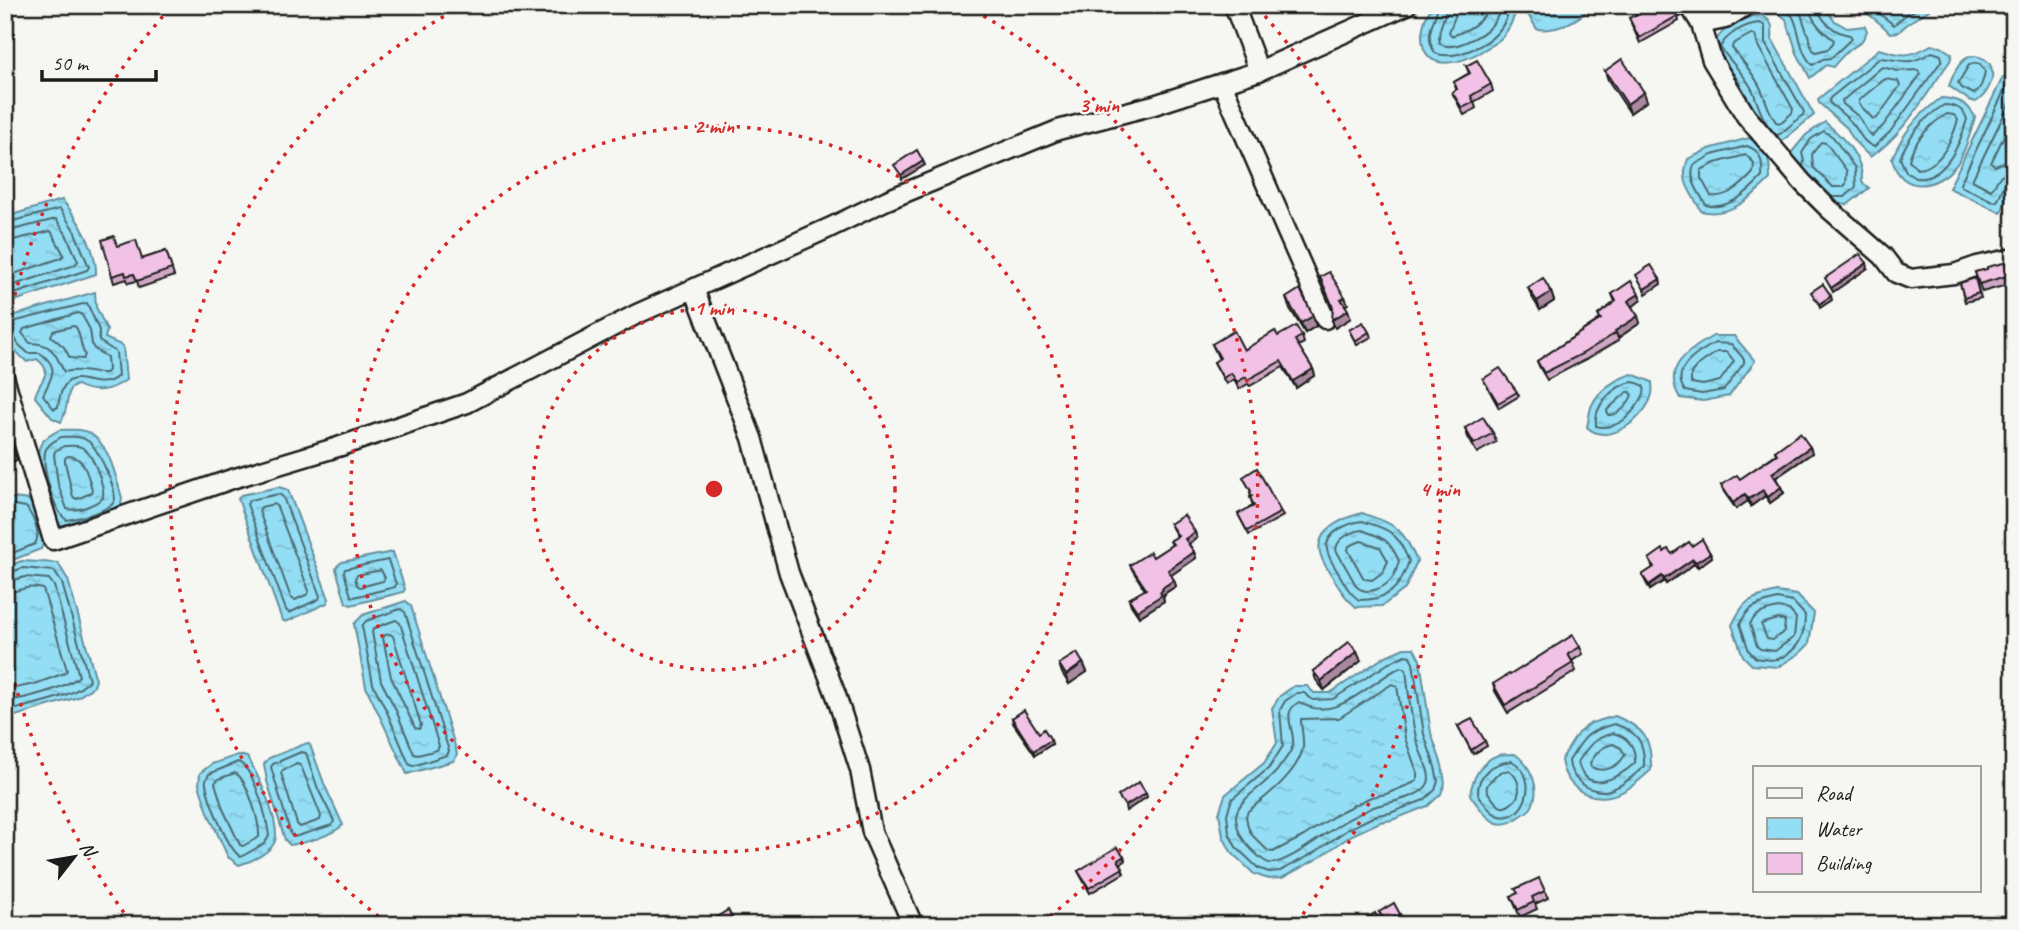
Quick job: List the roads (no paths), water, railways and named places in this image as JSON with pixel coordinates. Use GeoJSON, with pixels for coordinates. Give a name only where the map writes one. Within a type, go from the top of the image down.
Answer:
{"type":"FeatureCollection","features":[{"type":"Feature","properties":{"kind":"street"},"geometry":{"type":"LineString","coordinates":[[1234,5],[1259,71]]}},
{"type":"Feature","properties":{"kind":"street"},"geometry":{"type":"LineString","coordinates":[[5,380],[53,540],[467,403],[637,314],[887,200],[1058,130],[1154,105],[1259,71],[1407,5]]}},
{"type":"Feature","properties":{"kind":"street"},"geometry":{"type":"LineString","coordinates":[[1689,5],[1701,24],[1712,60],[1746,116],[1803,183],[1883,256],[1896,273],[1911,279],[1954,274],[2014,258]]}},
{"type":"Feature","properties":{"kind":"street"},"geometry":{"type":"LineString","coordinates":[[1701,24],[1725,19],[1747,5]]}},
{"type":"Feature","properties":{"kind":"street"},"geometry":{"type":"LineString","coordinates":[[1222,83],[1325,319]]}},
{"type":"Feature","properties":{"kind":"street"},"geometry":{"type":"LineString","coordinates":[[694,289],[752,438],[789,573],[860,770],[872,832],[913,925]]}},
{"type":"Feature","properties":{"kind":"water"},"geometry":{"type":"Polygon","coordinates":[[[1434,5],[1517,5],[1511,24],[1498,41],[1467,58],[1446,63],[1436,61],[1424,48],[1423,26],[1434,5]]]}},
{"type":"Feature","properties":{"kind":"water"},"geometry":{"type":"Polygon","coordinates":[[[1522,5],[1594,5],[1567,24],[1553,29],[1537,29],[1522,5]]]}},
{"type":"Feature","properties":{"kind":"water"},"geometry":{"type":"Polygon","coordinates":[[[1822,5],[1835,21],[1847,28],[1865,26],[1867,31],[1861,42],[1833,67],[1826,65],[1810,78],[1797,53],[1786,19],[1771,7],[1822,5]]]}},
{"type":"Feature","properties":{"kind":"water"},"geometry":{"type":"Polygon","coordinates":[[[1858,5],[1936,5],[1899,32],[1890,33],[1858,5]]]}},
{"type":"Feature","properties":{"kind":"water"},"geometry":{"type":"Polygon","coordinates":[[[1761,15],[1770,22],[1772,39],[1814,115],[1776,146],[1752,111],[1734,74],[1712,50],[1719,36],[1731,26],[1746,18],[1761,15]]]}},
{"type":"Feature","properties":{"kind":"water"},"geometry":{"type":"Polygon","coordinates":[[[1931,45],[1941,47],[1952,54],[1950,61],[1904,126],[1882,149],[1870,157],[1854,141],[1847,128],[1819,103],[1818,99],[1879,49],[1906,55],[1931,45]]]}},
{"type":"Feature","properties":{"kind":"water"},"geometry":{"type":"Polygon","coordinates":[[[1971,56],[1981,57],[1988,62],[1992,74],[1988,90],[1976,102],[1949,86],[1960,64],[1971,56]]]}},
{"type":"Feature","properties":{"kind":"water"},"geometry":{"type":"Polygon","coordinates":[[[2003,77],[2014,78],[2014,179],[2001,213],[1949,188],[2003,77]]]}},
{"type":"Feature","properties":{"kind":"water"},"geometry":{"type":"Polygon","coordinates":[[[1941,98],[1961,102],[1975,117],[1967,142],[1956,165],[1948,173],[1930,183],[1911,183],[1897,171],[1892,159],[1912,125],[1941,98]]]}},
{"type":"Feature","properties":{"kind":"water"},"geometry":{"type":"Polygon","coordinates":[[[1825,122],[1839,134],[1856,156],[1862,182],[1869,188],[1847,205],[1836,203],[1829,206],[1795,166],[1797,161],[1791,153],[1806,135],[1825,122]]]}},
{"type":"Feature","properties":{"kind":"water"},"geometry":{"type":"Polygon","coordinates":[[[1749,138],[1767,154],[1770,179],[1731,209],[1721,212],[1701,211],[1686,180],[1688,159],[1709,149],[1749,138]]]}},
{"type":"Feature","properties":{"kind":"water"},"geometry":{"type":"Polygon","coordinates":[[[62,200],[85,235],[93,255],[96,274],[5,304],[5,217],[62,200]]]}},
{"type":"Feature","properties":{"kind":"water"},"geometry":{"type":"Polygon","coordinates":[[[95,292],[96,307],[107,330],[105,338],[123,346],[126,380],[102,390],[89,390],[77,385],[70,389],[61,422],[52,418],[35,397],[46,373],[45,369],[37,359],[27,362],[13,347],[7,338],[5,318],[95,292]]]}},
{"type":"Feature","properties":{"kind":"water"},"geometry":{"type":"Polygon","coordinates":[[[1713,336],[1734,336],[1755,361],[1729,396],[1703,401],[1680,398],[1675,387],[1676,368],[1695,347],[1713,336]]]}},
{"type":"Feature","properties":{"kind":"water"},"geometry":{"type":"Polygon","coordinates":[[[1632,374],[1652,382],[1652,394],[1643,412],[1626,427],[1615,432],[1596,433],[1587,427],[1591,407],[1599,394],[1621,378],[1632,374]]]}},
{"type":"Feature","properties":{"kind":"water"},"geometry":{"type":"Polygon","coordinates":[[[59,430],[87,432],[98,439],[108,454],[122,498],[121,505],[105,516],[68,527],[62,527],[56,521],[42,481],[38,460],[41,444],[59,430]]]}},
{"type":"Feature","properties":{"kind":"water"},"geometry":{"type":"Polygon","coordinates":[[[279,487],[288,490],[329,599],[327,603],[286,622],[282,620],[238,499],[241,495],[279,487]]]}},
{"type":"Feature","properties":{"kind":"water"},"geometry":{"type":"Polygon","coordinates":[[[5,500],[29,500],[36,510],[46,538],[41,549],[5,563],[5,500]]]}},
{"type":"Feature","properties":{"kind":"water"},"geometry":{"type":"Polygon","coordinates":[[[1362,513],[1397,529],[1407,541],[1417,561],[1405,589],[1382,606],[1356,607],[1340,589],[1321,556],[1319,547],[1321,539],[1331,527],[1362,513]]]}},
{"type":"Feature","properties":{"kind":"water"},"geometry":{"type":"Polygon","coordinates":[[[393,552],[405,589],[403,592],[351,605],[346,603],[337,566],[342,562],[393,552]]]}},
{"type":"Feature","properties":{"kind":"water"},"geometry":{"type":"Polygon","coordinates":[[[21,561],[58,563],[68,580],[96,680],[94,686],[78,697],[12,717],[5,716],[5,568],[21,561]]]}},
{"type":"Feature","properties":{"kind":"water"},"geometry":{"type":"Polygon","coordinates":[[[1777,592],[1797,595],[1814,613],[1809,644],[1778,667],[1752,665],[1743,656],[1732,625],[1749,601],[1777,592]]]}},
{"type":"Feature","properties":{"kind":"water"},"geometry":{"type":"Polygon","coordinates":[[[406,601],[411,606],[457,756],[453,761],[407,774],[366,687],[354,624],[363,615],[406,601]]]}},
{"type":"Feature","properties":{"kind":"water"},"geometry":{"type":"Polygon","coordinates":[[[1404,648],[1414,648],[1420,660],[1431,733],[1445,783],[1441,794],[1428,806],[1380,822],[1352,835],[1317,859],[1282,878],[1268,879],[1254,874],[1231,852],[1223,836],[1219,813],[1225,795],[1264,763],[1277,743],[1272,708],[1280,696],[1294,686],[1307,686],[1314,693],[1330,693],[1386,656],[1404,648]]]}},
{"type":"Feature","properties":{"kind":"water"},"geometry":{"type":"Polygon","coordinates":[[[1615,716],[1633,725],[1648,742],[1651,770],[1618,794],[1586,794],[1570,781],[1561,760],[1578,733],[1591,723],[1615,716]]]}},
{"type":"Feature","properties":{"kind":"water"},"geometry":{"type":"Polygon","coordinates":[[[307,743],[343,825],[318,838],[290,845],[285,840],[264,764],[269,758],[307,743]]]}},
{"type":"Feature","properties":{"kind":"water"},"geometry":{"type":"Polygon","coordinates":[[[1515,754],[1526,765],[1533,778],[1534,801],[1530,809],[1516,819],[1497,823],[1478,806],[1470,795],[1471,789],[1478,771],[1492,758],[1515,754]]]}},
{"type":"Feature","properties":{"kind":"water"},"geometry":{"type":"Polygon","coordinates":[[[238,755],[247,757],[256,774],[267,798],[276,833],[273,845],[265,853],[239,865],[228,857],[199,785],[200,773],[212,764],[238,755]]]}}]}
